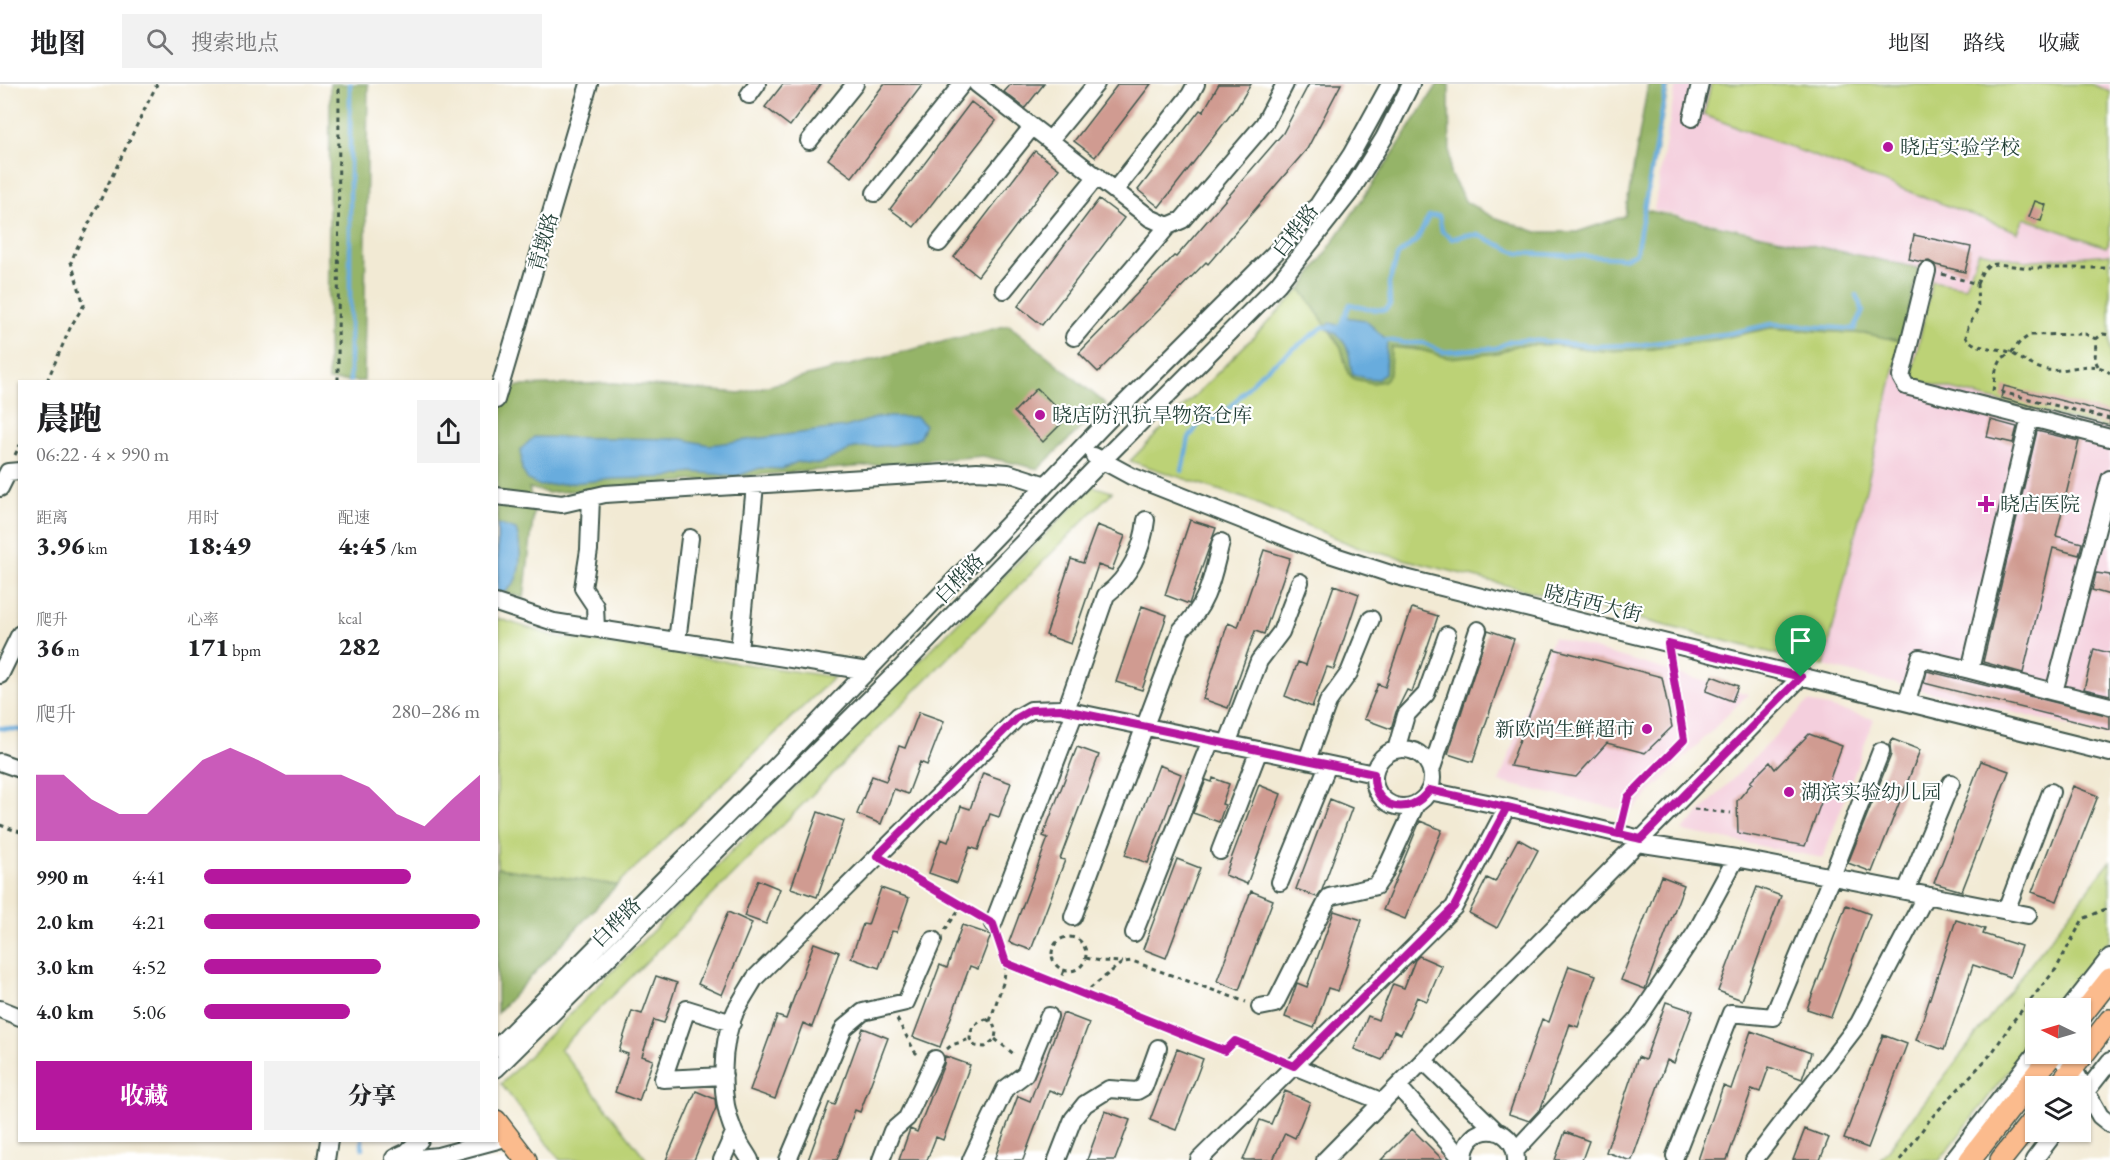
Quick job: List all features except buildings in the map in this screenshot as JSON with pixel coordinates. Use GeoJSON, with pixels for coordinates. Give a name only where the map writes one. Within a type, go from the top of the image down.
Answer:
{"type":"FeatureCollection","features":[{"type":"Feature","properties":{"kind":"main road"},"geometry":{"type":"LineString","coordinates":[[2091,1003],[2110,979]]}},
{"type":"Feature","properties":{"kind":"main road"},"geometry":{"type":"LineString","coordinates":[[2067,1076],[2110,1020]]}},
{"type":"Feature","properties":{"kind":"main road"},"geometry":{"type":"LineString","coordinates":[[1970,1160],[2044,1064]]}},
{"type":"Feature","properties":{"kind":"main road"},"geometry":{"type":"LineString","coordinates":[[503,1129],[526,1160]]}},
{"type":"Feature","properties":{"kind":"main road"},"geometry":{"type":"LineString","coordinates":[[2001,1160],[2025,1130]]}},
{"type":"Feature","properties":{"kind":"street","name":"青墩路"},"geometry":{"type":"LineString","coordinates":[[498,393],[588,84]]}},
{"type":"Feature","properties":{"kind":"street"},"geometry":{"type":"LineString","coordinates":[[810,141],[855,84]]}},
{"type":"Feature","properties":{"kind":"street"},"geometry":{"type":"LineString","coordinates":[[875,193],[962,84]]}},
{"type":"Feature","properties":{"kind":"street"},"geometry":{"type":"LineString","coordinates":[[1050,140],[1096,84]]}},
{"type":"Feature","properties":{"kind":"street"},"geometry":{"type":"LineString","coordinates":[[1115,190],[1190,95],[1196,84]]}},
{"type":"Feature","properties":{"kind":"street"},"geometry":{"type":"LineString","coordinates":[[1074,337],[1168,226],[1182,220],[1264,124],[1285,84]]}},
{"type":"Feature","properties":{"kind":"street","name":"白桦路"},"geometry":{"type":"LineString","coordinates":[[498,1046],[779,763],[1081,449],[1278,250],[1318,205],[1351,155],[1390,84]]}},
{"type":"Feature","properties":{"kind":"street","name":"白桦路"},"geometry":{"type":"LineString","coordinates":[[498,1066],[901,668],[1286,275],[1351,191],[1384,138],[1411,84]]}},
{"type":"Feature","properties":{"kind":"street"},"geometry":{"type":"LineString","coordinates":[[1692,118],[1700,84]]}},
{"type":"Feature","properties":{"kind":"street"},"geometry":{"type":"LineString","coordinates":[[980,85],[1150,218],[1168,226]]}},
{"type":"Feature","properties":{"kind":"street"},"geometry":{"type":"LineString","coordinates":[[939,243],[1032,127]]}},
{"type":"Feature","properties":{"kind":"street"},"geometry":{"type":"LineString","coordinates":[[1004,290],[1096,176]]}},
{"type":"Feature","properties":{"kind":"street"},"geometry":{"type":"LineString","coordinates":[[1926,271],[1901,377],[1906,386],[2110,438]]}},
{"type":"Feature","properties":{"kind":"street"},"geometry":{"type":"LineString","coordinates":[[1970,670],[2030,417]]}},
{"type":"Feature","properties":{"kind":"street","name":"晓店西大街"},"geometry":{"type":"LineString","coordinates":[[1081,449],[1131,476],[1323,552],[1397,576],[2110,753]]}},
{"type":"Feature","properties":{"kind":"street"},"geometry":{"type":"LineString","coordinates":[[0,488],[8,472],[18,471]]}},
{"type":"Feature","properties":{"kind":"street"},"geometry":{"type":"LineString","coordinates":[[498,496],[562,504],[605,494],[977,471],[1008,473],[1046,485]]}},
{"type":"Feature","properties":{"kind":"street"},"geometry":{"type":"LineString","coordinates":[[2054,692],[2110,479]]}},
{"type":"Feature","properties":{"kind":"street"},"geometry":{"type":"LineString","coordinates":[[739,651],[755,485]]}},
{"type":"Feature","properties":{"kind":"street"},"geometry":{"type":"LineString","coordinates":[[591,497],[589,550],[583,588],[595,606],[596,628]]}},
{"type":"Feature","properties":{"kind":"street"},"geometry":{"type":"LineString","coordinates":[[993,924],[1070,711],[1106,596],[1119,585],[1131,568],[1145,530],[1146,520]]}},
{"type":"Feature","properties":{"kind":"street"},"geometry":{"type":"LineString","coordinates":[[677,641],[690,538]]}},
{"type":"Feature","properties":{"kind":"street"},"geometry":{"type":"LineString","coordinates":[[1073,917],[1181,630],[1194,618],[1203,603],[1221,542]]}},
{"type":"Feature","properties":{"kind":"street"},"geometry":{"type":"LineString","coordinates":[[1134,933],[1219,742],[1259,661],[1281,632],[1300,582]]}},
{"type":"Feature","properties":{"kind":"street"},"geometry":{"type":"LineString","coordinates":[[498,604],[554,622],[867,671]]}},
{"type":"Feature","properties":{"kind":"street"},"geometry":{"type":"LineString","coordinates":[[1307,760],[1328,702],[1349,673],[1371,619]]}},
{"type":"Feature","properties":{"kind":"street"},"geometry":{"type":"LineString","coordinates":[[1431,771],[1427,762],[1420,755],[1411,750],[1396,750],[1383,756],[1377,764],[1374,774],[1376,791],[1389,804],[1407,807],[1416,804],[1429,790],[1431,771],[1478,630]]}},
{"type":"Feature","properties":{"kind":"street"},"geometry":{"type":"LineString","coordinates":[[1396,750],[1406,715],[1426,694],[1447,635]]}},
{"type":"Feature","properties":{"kind":"street"},"geometry":{"type":"LineString","coordinates":[[0,675],[18,638]]}},
{"type":"Feature","properties":{"kind":"street"},"geometry":{"type":"LineString","coordinates":[[1906,702],[1920,658],[2110,706]]}},
{"type":"Feature","properties":{"kind":"street"},"geometry":{"type":"LineString","coordinates":[[1325,1160],[1801,677]]}},
{"type":"Feature","properties":{"kind":"street"},"geometry":{"type":"LineString","coordinates":[[750,1160],[734,1133],[724,1103],[724,1076],[726,1045],[732,1023],[736,1011],[755,978],[1017,718],[1031,710],[1070,711],[1374,774]]}},
{"type":"Feature","properties":{"kind":"street"},"geometry":{"type":"LineString","coordinates":[[1220,851],[1259,750]]}},
{"type":"Feature","properties":{"kind":"street"},"geometry":{"type":"LineString","coordinates":[[1675,1156],[1731,1012],[1773,1017],[1881,751]]}},
{"type":"Feature","properties":{"kind":"street"},"geometry":{"type":"LineString","coordinates":[[0,762],[18,768]]}},
{"type":"Feature","properties":{"kind":"street"},"geometry":{"type":"LineString","coordinates":[[1280,882],[1328,765]]}},
{"type":"Feature","properties":{"kind":"street"},"geometry":{"type":"LineString","coordinates":[[1906,891],[1951,783]]}},
{"type":"Feature","properties":{"kind":"street"},"geometry":{"type":"LineString","coordinates":[[1429,790],[1619,834],[1639,841],[2028,915]]}},
{"type":"Feature","properties":{"kind":"street"},"geometry":{"type":"LineString","coordinates":[[2006,911],[2051,792]]}},
{"type":"Feature","properties":{"kind":"street"},"geometry":{"type":"LineString","coordinates":[[1260,1007],[1275,1004],[1329,897],[1376,886],[1384,874],[1416,804]]}},
{"type":"Feature","properties":{"kind":"street"},"geometry":{"type":"LineString","coordinates":[[1199,1160],[1454,907],[1507,807]]}},
{"type":"Feature","properties":{"kind":"street"},"geometry":{"type":"LineString","coordinates":[[1423,1060],[1497,1132],[1509,1139],[1515,1155],[1637,1020],[1696,932],[1736,858]]}},
{"type":"Feature","properties":{"kind":"street"},"geometry":{"type":"LineString","coordinates":[[1754,1160],[1859,1023],[1926,895]]}},
{"type":"Feature","properties":{"kind":"street"},"geometry":{"type":"LineString","coordinates":[[788,1160],[844,1028],[863,1012],[906,1002],[933,940]]}},
{"type":"Feature","properties":{"kind":"street"},"geometry":{"type":"LineString","coordinates":[[2078,998],[2110,957]]}},
{"type":"Feature","properties":{"kind":"street"},"geometry":{"type":"LineString","coordinates":[[724,1076],[663,1079],[687,1009],[732,1023]]}},
{"type":"Feature","properties":{"kind":"street"},"geometry":{"type":"LineString","coordinates":[[0,1010],[18,1016]]}},
{"type":"Feature","properties":{"kind":"street"},"geometry":{"type":"LineString","coordinates":[[970,1160],[1005,1089],[1026,1074],[1048,1016]]}},
{"type":"Feature","properties":{"kind":"street"},"geometry":{"type":"LineString","coordinates":[[1057,1160],[1073,1119],[1085,1104],[1110,1089],[1137,1091],[1144,1087],[1158,1048]]}},
{"type":"Feature","properties":{"kind":"street"},"geometry":{"type":"LineString","coordinates":[[881,1160],[892,1131],[907,1118],[935,1059]]}},
{"type":"Feature","properties":{"kind":"street"},"geometry":{"type":"LineString","coordinates":[[2091,1085],[2110,1061]]}},
{"type":"Feature","properties":{"kind":"street"},"geometry":{"type":"LineString","coordinates":[[1953,1160],[2027,1064]]}},
{"type":"Feature","properties":{"kind":"street"},"geometry":{"type":"LineString","coordinates":[[2068,1064],[2073,1068],[2076,1076]]}},
{"type":"Feature","properties":{"kind":"street"},"geometry":{"type":"LineString","coordinates":[[1294,1066],[1383,1102]]}},
{"type":"Feature","properties":{"kind":"street"},"geometry":{"type":"LineString","coordinates":[[1398,1086],[1463,1160]]}},
{"type":"Feature","properties":{"kind":"street"},"geometry":{"type":"LineString","coordinates":[[2091,1105],[2110,1124]]}},
{"type":"Feature","properties":{"kind":"street"},"geometry":{"type":"LineString","coordinates":[[1463,1160],[1467,1144],[1473,1137],[1480,1132],[1497,1132]]}},
{"type":"Feature","properties":{"kind":"street"},"geometry":{"type":"LineString","coordinates":[[722,1160],[734,1133]]}},
{"type":"Feature","properties":{"kind":"street"},"geometry":{"type":"LineString","coordinates":[[326,1160],[328,1142]]}},
{"type":"Feature","properties":{"kind":"street"},"geometry":{"type":"LineString","coordinates":[[391,1160],[407,1152],[418,1142]]}},
{"type":"Feature","properties":{"kind":"street"},"geometry":{"type":"LineString","coordinates":[[400,1160],[438,1156],[472,1142]]}},
{"type":"Feature","properties":{"kind":"street"},"geometry":{"type":"LineString","coordinates":[[2034,1160],[2048,1142]]}},
{"type":"Feature","properties":{"kind":"path"},"geometry":{"type":"LineString","coordinates":[[47,380],[71,326],[84,305],[71,261],[75,250],[157,84]]}},
{"type":"Feature","properties":{"kind":"path"},"geometry":{"type":"LineString","coordinates":[[338,380],[339,84]]}},
{"type":"Feature","properties":{"kind":"path"},"geometry":{"type":"LineString","coordinates":[[2098,366],[2062,371],[2037,368],[2011,354],[1970,343],[1966,337],[1968,327],[1978,309],[1977,284],[1983,270],[1989,265],[2030,268],[2110,268]]}},
{"type":"Feature","properties":{"kind":"path"},"geometry":{"type":"LineString","coordinates":[[1926,271],[1969,280],[1977,284]]}},
{"type":"Feature","properties":{"kind":"path"},"geometry":{"type":"LineString","coordinates":[[1995,408],[1993,390],[1996,370],[2002,358],[2011,354],[2020,342],[2030,335],[2085,334],[2096,339]]}},
{"type":"Feature","properties":{"kind":"path"},"geometry":{"type":"LineString","coordinates":[[2096,339],[2103,334],[2110,335]]}},
{"type":"Feature","properties":{"kind":"path"},"geometry":{"type":"LineString","coordinates":[[2096,339],[2095,360],[2098,366],[2110,373]]}},
{"type":"Feature","properties":{"kind":"path"},"geometry":{"type":"LineString","coordinates":[[1993,390],[2110,419]]}},
{"type":"Feature","properties":{"kind":"path"},"geometry":{"type":"LineString","coordinates":[[1619,834],[1628,797],[1684,740],[1668,644]]}},
{"type":"Feature","properties":{"kind":"path"},"geometry":{"type":"LineString","coordinates":[[1673,807],[1731,813]]}},
{"type":"Feature","properties":{"kind":"path"},"geometry":{"type":"LineString","coordinates":[[0,825],[18,831]]}},
{"type":"Feature","properties":{"kind":"path"},"geometry":{"type":"LineString","coordinates":[[877,856],[993,924],[1006,963],[1004,980],[990,1021]]}},
{"type":"Feature","properties":{"kind":"path"},"geometry":{"type":"LineString","coordinates":[[933,940],[943,935],[962,905]]}},
{"type":"Feature","properties":{"kind":"path"},"geometry":{"type":"LineString","coordinates":[[1900,1160],[1931,1118],[1992,1053],[2013,1021],[2056,969],[2083,919],[2110,907]]}},
{"type":"Feature","properties":{"kind":"path"},"geometry":{"type":"LineString","coordinates":[[1071,938],[1081,942],[1086,952],[1085,958],[1080,967],[1070,971],[1064,970],[1059,968],[1053,959],[1053,948],[1060,939],[1071,938]]}},
{"type":"Feature","properties":{"kind":"path"},"geometry":{"type":"LineString","coordinates":[[1085,958],[1100,961],[1132,961],[1260,1007]]}},
{"type":"Feature","properties":{"kind":"path"},"geometry":{"type":"LineString","coordinates":[[1083,994],[1123,962]]}},
{"type":"Feature","properties":{"kind":"path"},"geometry":{"type":"LineString","coordinates":[[1006,963],[1225,1051],[1235,1041],[1294,1066]]}},
{"type":"Feature","properties":{"kind":"path"},"geometry":{"type":"LineString","coordinates":[[1059,984],[1064,970]]}},
{"type":"Feature","properties":{"kind":"path"},"geometry":{"type":"LineString","coordinates":[[889,1006],[915,1052],[921,1058],[935,1059],[952,1045],[970,1039]]}},
{"type":"Feature","properties":{"kind":"path"},"geometry":{"type":"LineString","coordinates":[[986,1019],[990,1021],[996,1032],[995,1040],[985,1047],[975,1046],[970,1039],[971,1029],[976,1023],[986,1019]]}},
{"type":"Feature","properties":{"kind":"path"},"geometry":{"type":"LineString","coordinates":[[995,1040],[1030,1064]]}},
{"type":"Feature","properties":{"kind":"shaded area","name":"晓店医院"},"geometry":{"type":"Polygon","coordinates":[[[1676,84],[2110,84],[2110,736],[1824,666],[1919,268],[1654,210],[1676,84]]]}},
{"type":"Feature","properties":{"kind":"shaded area"},"geometry":{"type":"Polygon","coordinates":[[[1553,637],[1748,694],[1631,812],[1499,782],[1553,637]]]}},
{"type":"Feature","properties":{"kind":"shaded area"},"geometry":{"type":"Polygon","coordinates":[[[1808,702],[1874,719],[1823,858],[1682,831],[1808,702]]]}},
{"type":"Feature","properties":{"kind":"green space"},"geometry":{"type":"Polygon","coordinates":[[[330,84],[368,84],[364,380],[328,380],[330,84]]]}},
{"type":"Feature","properties":{"kind":"green space"},"geometry":{"type":"Polygon","coordinates":[[[1438,84],[1449,84],[1450,174],[1466,202],[1491,216],[1537,232],[1577,232],[1625,216],[1648,84],[1669,84],[1645,210],[1919,268],[1901,341],[1868,334],[1770,328],[1714,340],[1651,349],[1604,351],[1555,345],[1517,345],[1498,353],[1449,358],[1414,348],[1391,347],[1390,373],[1384,381],[1373,383],[1354,379],[1348,373],[1341,347],[1301,289],[1438,84]]]}},
{"type":"Feature","properties":{"kind":"green space"},"geometry":{"type":"Polygon","coordinates":[[[1711,84],[2091,84],[2110,91],[2110,237],[2106,247],[2024,218],[2018,232],[1704,115],[1711,84]]]}},
{"type":"Feature","properties":{"kind":"green space"},"geometry":{"type":"Polygon","coordinates":[[[1979,251],[2024,261],[2110,254],[2110,429],[1911,379],[1932,281],[1965,287],[1979,251]]]}},
{"type":"Feature","properties":{"kind":"green space"},"geometry":{"type":"Polygon","coordinates":[[[1301,289],[1341,347],[1348,373],[1391,347],[1427,351],[1498,353],[1517,345],[1555,345],[1604,351],[1651,349],[1714,340],[1770,328],[1869,334],[1901,341],[1824,666],[1356,547],[1249,500],[1130,461],[1301,289]]]}},
{"type":"Feature","properties":{"kind":"green space"},"geometry":{"type":"Polygon","coordinates":[[[1009,325],[1106,404],[1038,469],[983,456],[548,493],[529,488],[534,511],[524,598],[498,590],[498,399],[518,386],[614,383],[740,393],[1009,325]]]}},
{"type":"Feature","properties":{"kind":"green space"},"geometry":{"type":"Polygon","coordinates":[[[1093,486],[1112,492],[560,1049],[647,1160],[560,1160],[501,1084],[1093,486]]]}},
{"type":"Feature","properties":{"kind":"green space"},"geometry":{"type":"Polygon","coordinates":[[[498,618],[554,636],[834,677],[617,885],[498,868],[498,618]]]}},
{"type":"Feature","properties":{"kind":"green space"},"geometry":{"type":"Polygon","coordinates":[[[2110,861],[2110,939],[2065,998],[2025,998],[2025,1049],[1940,1160],[1880,1160],[2110,861]]]}},
{"type":"Feature","properties":{"kind":"green space"},"geometry":{"type":"Polygon","coordinates":[[[498,868],[617,885],[498,1012],[498,868]]]}},
{"type":"Feature","properties":{"kind":"water"},"geometry":{"type":"Polygon","coordinates":[[[1344,317],[1365,320],[1387,340],[1385,373],[1378,379],[1353,374],[1345,343],[1338,335],[1323,327],[1331,323],[1340,326],[1344,317]]]}},
{"type":"Feature","properties":{"kind":"water"},"geometry":{"type":"Polygon","coordinates":[[[879,417],[917,417],[925,425],[919,438],[894,445],[854,448],[819,464],[797,462],[782,469],[760,468],[737,476],[691,472],[671,477],[614,479],[540,486],[528,480],[522,470],[521,449],[534,437],[682,439],[709,445],[846,427],[879,417]]]}},
{"type":"Feature","properties":{"kind":"water"},"geometry":{"type":"Polygon","coordinates":[[[498,524],[516,530],[520,549],[517,577],[504,593],[498,593],[498,524]]]}},
{"type":"Feature","properties":{"kind":"waterway"},"geometry":{"type":"LineString","coordinates":[[350,84],[350,380]]}},
{"type":"Feature","properties":{"kind":"waterway"},"geometry":{"type":"LineString","coordinates":[[1338,327],[1350,304],[1367,309],[1385,310],[1390,305],[1389,283],[1398,255],[1417,240],[1429,216],[1439,216],[1442,231],[1452,239],[1465,235],[1478,235],[1518,253],[1624,258],[1636,253],[1667,84]]}},
{"type":"Feature","properties":{"kind":"waterway"},"geometry":{"type":"LineString","coordinates":[[1387,340],[1424,343],[1443,352],[1496,348],[1511,341],[1529,340],[1596,346],[1639,345],[1731,333],[1772,324],[1854,329],[1863,311],[1856,295]]}},
{"type":"Feature","properties":{"kind":"waterway"},"geometry":{"type":"LineString","coordinates":[[1182,471],[1189,438],[1199,424],[1222,416],[1261,373],[1326,327]]}},
{"type":"Feature","properties":{"kind":"waterway"},"geometry":{"type":"LineString","coordinates":[[0,728],[18,730]]}},
{"type":"Feature","properties":{"kind":"waterway"},"geometry":{"type":"LineString","coordinates":[[362,1142],[362,1148]]}},
{"type":"Feature","properties":{"kind":"place","name":"晓店实验学校"},"geometry":{"type":"Point","coordinates":[1888,147]}},
{"type":"Feature","properties":{"kind":"place","name":"晓店防汛抗旱物资仓库"},"geometry":{"type":"Point","coordinates":[1040,415]}},
{"type":"Feature","properties":{"kind":"place","name":"晓店医院"},"geometry":{"type":"Point","coordinates":[1986,504]}},
{"type":"Feature","properties":{"kind":"place","name":"新欧尚生鲜超市"},"geometry":{"type":"Point","coordinates":[1647,729]}},
{"type":"Feature","properties":{"kind":"place","name":"湖滨实验幼儿园"},"geometry":{"type":"Point","coordinates":[1789,792]}},
{"type":"Feature","properties":{"kind":"route"},"geometry":{"type":"LineString","coordinates":[[1801,677],[1641,839],[1619,834],[1563,820],[1507,807],[1429,790],[1416,804],[1398,807],[1389,804],[1376,791],[1374,774],[1060,709],[1031,710],[1017,718],[877,856],[993,924],[1006,963],[1225,1051],[1235,1041],[1294,1066],[1454,907],[1507,807],[1619,834],[1628,797],[1684,740],[1668,644],[1801,677]]}}]}
